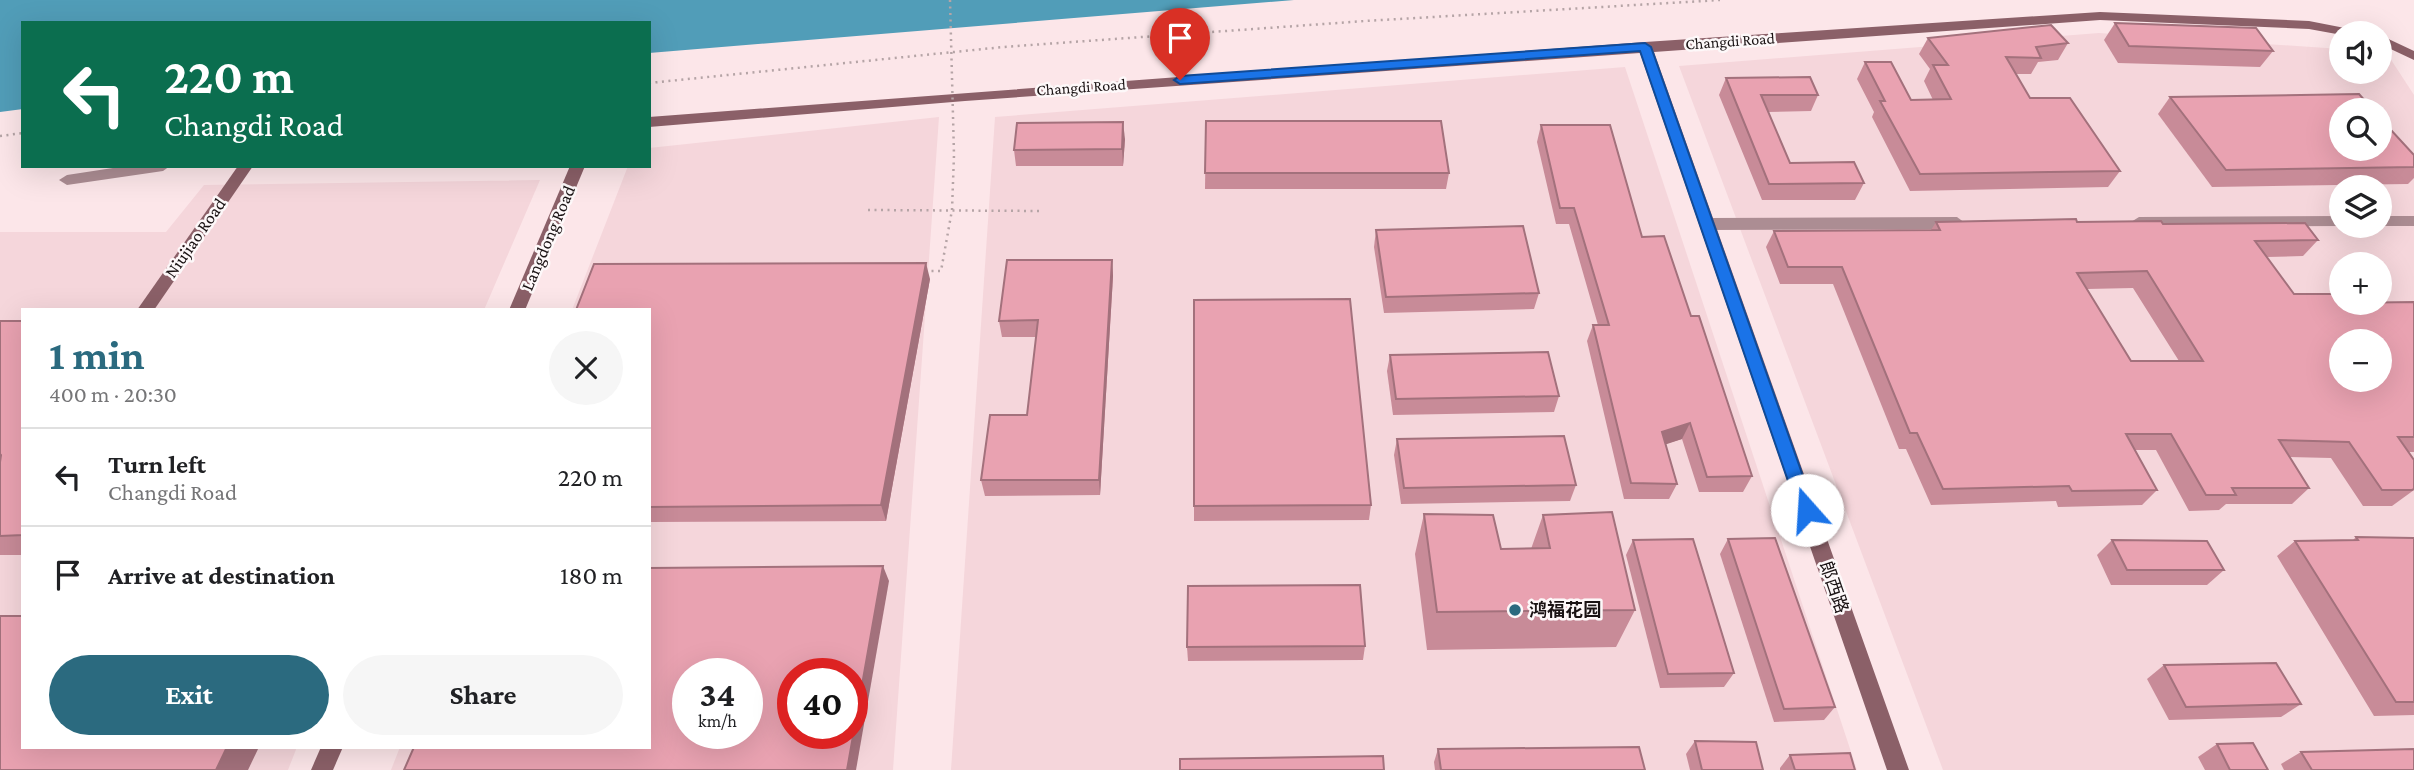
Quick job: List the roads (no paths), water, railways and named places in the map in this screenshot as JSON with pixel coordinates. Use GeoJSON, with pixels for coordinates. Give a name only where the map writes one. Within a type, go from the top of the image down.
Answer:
{"type":"FeatureCollection","features":[{"type":"Feature","properties":{"kind":"street","name":"Changdi Road"},"geometry":{"type":"LineString","coordinates":[[651,122],[992,94],[2100,16],[2309,25],[2329,29]]}},
{"type":"Feature","properties":{"kind":"street"},"geometry":{"type":"LineString","coordinates":[[2392,45],[2414,55]]}},
{"type":"Feature","properties":{"kind":"street","name":"郎西路"},"geometry":{"type":"LineString","coordinates":[[1645,47],[1898,770]]}},
{"type":"Feature","properties":{"kind":"street"},"geometry":{"type":"LineString","coordinates":[[67,180],[149,168]]}},
{"type":"Feature","properties":{"kind":"street","name":"Niujiao Road"},"geometry":{"type":"LineString","coordinates":[[146,308],[245,168]]}},
{"type":"Feature","properties":{"kind":"street","name":"Langdong Road"},"geometry":{"type":"LineString","coordinates":[[518,308],[577,168]]}},
{"type":"Feature","properties":{"kind":"street"},"geometry":{"type":"LineString","coordinates":[[2121,222],[2329,221]]}},
{"type":"Feature","properties":{"kind":"street"},"geometry":{"type":"LineString","coordinates":[[2392,221],[2414,221]]}},
{"type":"Feature","properties":{"kind":"street"},"geometry":{"type":"LineString","coordinates":[[1707,223],[1969,223]]}},
{"type":"Feature","properties":{"kind":"street"},"geometry":{"type":"LineString","coordinates":[[322,770],[331,749]]}},
{"type":"Feature","properties":{"kind":"water"},"geometry":{"type":"Polygon","coordinates":[[[0,0],[1294,0],[651,53],[651,21],[21,21],[21,109],[0,112],[0,0]]]}},
{"type":"Feature","properties":{"kind":"place","name":"鸿福花园"},"geometry":{"type":"Point","coordinates":[1515,610]}}]}
